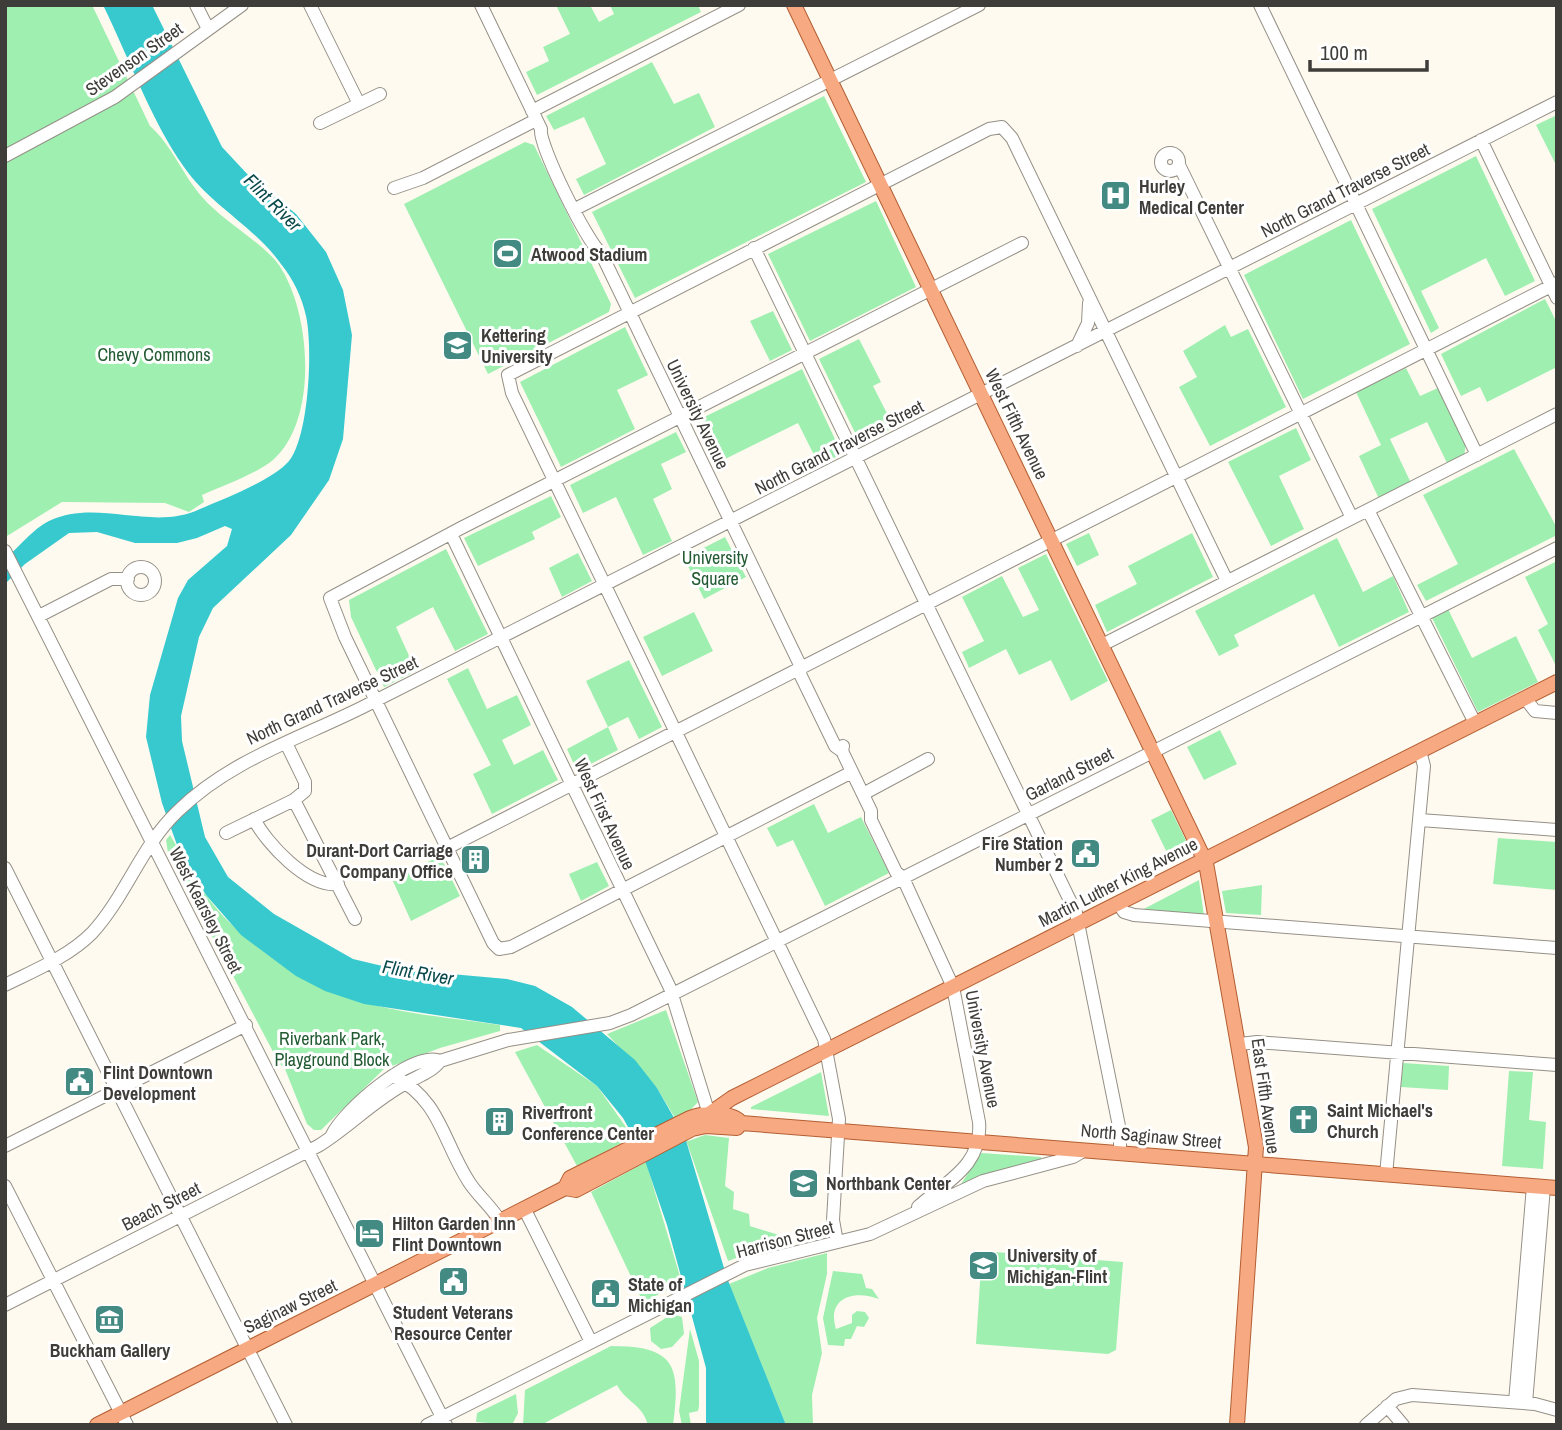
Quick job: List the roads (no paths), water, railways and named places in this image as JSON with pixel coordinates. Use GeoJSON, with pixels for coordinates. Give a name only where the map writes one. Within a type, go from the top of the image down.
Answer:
{"type":"FeatureCollection","features":[{"type":"Feature","properties":{"kind":"main road","name":"West Fifth Avenue"},"geometry":{"type":"LineString","coordinates":[[794,5],[1205,860]]}},
{"type":"Feature","properties":{"kind":"main road","name":"Martin Luther King Avenue"},"geometry":{"type":"LineString","coordinates":[[599,1170],[685,1127],[709,1120],[732,1098],[1557,682]]}},
{"type":"Feature","properties":{"kind":"main road","name":"East Fifth Avenue"},"geometry":{"type":"LineString","coordinates":[[1205,860],[1240,1044],[1256,1164],[1237,1425]]}},
{"type":"Feature","properties":{"kind":"main road","name":"North Saginaw Street"},"geometry":{"type":"LineString","coordinates":[[709,1120],[736,1117],[741,1123],[1544,1187]]}},
{"type":"Feature","properties":{"kind":"main road","name":"Saginaw Street"},"geometry":{"type":"LineString","coordinates":[[97,1425],[124,1419],[247,1349],[565,1188],[567,1180],[599,1170]]}},
{"type":"Feature","properties":{"kind":"street"},"geometry":{"type":"LineString","coordinates":[[196,5],[208,29]]}},
{"type":"Feature","properties":{"kind":"street","name":"Stevenson Street"},"geometry":{"type":"LineString","coordinates":[[5,156],[102,105],[242,5]]}},
{"type":"Feature","properties":{"kind":"street"},"geometry":{"type":"LineString","coordinates":[[310,5],[359,104]]}},
{"type":"Feature","properties":{"kind":"street"},"geometry":{"type":"LineString","coordinates":[[394,188],[423,177],[536,120],[739,5]]}},
{"type":"Feature","properties":{"kind":"street"},"geometry":{"type":"LineString","coordinates":[[948,5],[954,18]]}},
{"type":"Feature","properties":{"kind":"street"},"geometry":{"type":"LineString","coordinates":[[578,207],[979,5]]}},
{"type":"Feature","properties":{"kind":"street"},"geometry":{"type":"LineString","coordinates":[[1260,5],[1476,455]]}},
{"type":"Feature","properties":{"kind":"street","name":"University Avenue"},"geometry":{"type":"LineString","coordinates":[[485,7],[536,120],[541,140],[578,207],[593,246],[601,253],[801,667],[800,674],[835,746],[842,751],[871,811],[871,820],[897,874],[903,878],[953,987],[979,1122],[978,1141]]}},
{"type":"Feature","properties":{"kind":"street"},"geometry":{"type":"LineString","coordinates":[[320,123],[380,94]]}},
{"type":"Feature","properties":{"kind":"street","name":"North Grand Traverse Street"},"geometry":{"type":"LineString","coordinates":[[5,985],[52,962],[78,945],[96,928],[151,841],[166,824],[202,790],[239,765],[376,701],[1557,102]]}},
{"type":"Feature","properties":{"kind":"street"},"geometry":{"type":"LineString","coordinates":[[836,1242],[832,1220],[839,1131],[828,1050],[507,378],[514,371],[879,184],[989,129],[1002,127],[1010,135],[1227,581]]}},
{"type":"Feature","properties":{"kind":"street"},"geometry":{"type":"LineString","coordinates":[[447,848],[1426,349],[1555,289],[1481,140]]}},
{"type":"Feature","properties":{"kind":"street"},"geometry":{"type":"LineString","coordinates":[[1179,165],[1352,518]]}},
{"type":"Feature","properties":{"kind":"street"},"geometry":{"type":"LineString","coordinates":[[852,772],[511,947],[499,949],[493,943],[330,604],[334,594],[1022,243]]}},
{"type":"Feature","properties":{"kind":"street"},"geometry":{"type":"LineString","coordinates":[[754,248],[1079,923],[1118,1119],[1120,1153]]}},
{"type":"Feature","properties":{"kind":"street"},"geometry":{"type":"LineString","coordinates":[[1077,346],[1087,323],[1089,299]]}},
{"type":"Feature","properties":{"kind":"street"},"geometry":{"type":"LineString","coordinates":[[1102,645],[1557,414]]}},
{"type":"Feature","properties":{"kind":"street"},"geometry":{"type":"LineString","coordinates":[[1368,510],[1475,723]]}},
{"type":"Feature","properties":{"kind":"street","name":"West First Avenue"},"geometry":{"type":"LineString","coordinates":[[451,534],[673,995],[709,1120]]}},
{"type":"Feature","properties":{"kind":"street","name":"Garland Street"},"geometry":{"type":"LineString","coordinates":[[596,1025],[627,1017],[673,995],[1557,548]]}},
{"type":"Feature","properties":{"kind":"street","name":"West Kearsley Street"},"geometry":{"type":"LineString","coordinates":[[5,551],[444,1421]]}},
{"type":"Feature","properties":{"kind":"street"},"geometry":{"type":"LineString","coordinates":[[39,617],[111,579],[128,579]]}},
{"type":"Feature","properties":{"kind":"street"},"geometry":{"type":"LineString","coordinates":[[1525,698],[1535,711],[1557,713]]}},
{"type":"Feature","properties":{"kind":"street"},"geometry":{"type":"LineString","coordinates":[[226,833],[294,800],[305,791],[306,785],[286,743]]}},
{"type":"Feature","properties":{"kind":"street"},"geometry":{"type":"LineString","coordinates":[[1386,1175],[1420,820],[1424,764],[1420,751]]}},
{"type":"Feature","properties":{"kind":"street"},"geometry":{"type":"LineString","coordinates":[[863,794],[928,759]]}},
{"type":"Feature","properties":{"kind":"street"},"geometry":{"type":"LineString","coordinates":[[294,800],[355,919]]}},
{"type":"Feature","properties":{"kind":"street"},"geometry":{"type":"LineString","coordinates":[[254,819],[270,846],[307,873],[330,885],[338,884]]}},
{"type":"Feature","properties":{"kind":"street"},"geometry":{"type":"LineString","coordinates":[[1420,820],[1557,831]]}},
{"type":"Feature","properties":{"kind":"street"},"geometry":{"type":"LineString","coordinates":[[307,873],[317,868],[323,857]]}},
{"type":"Feature","properties":{"kind":"street"},"geometry":{"type":"LineString","coordinates":[[5,868],[286,1425]]}},
{"type":"Feature","properties":{"kind":"street"},"geometry":{"type":"LineString","coordinates":[[1118,904],[1131,915],[1557,948]]}},
{"type":"Feature","properties":{"kind":"street"},"geometry":{"type":"LineString","coordinates":[[5,1146],[246,1025]]}},
{"type":"Feature","properties":{"kind":"street","name":"Beach Street"},"geometry":{"type":"LineString","coordinates":[[5,1305],[308,1151],[346,1129],[400,1080],[434,1068],[440,1061],[531,1036],[596,1025]]}},
{"type":"Feature","properties":{"kind":"street"},"geometry":{"type":"LineString","coordinates":[[1240,1044],[1257,1042],[1557,1065]]}},
{"type":"Feature","properties":{"kind":"street"},"geometry":{"type":"LineString","coordinates":[[400,1080],[428,1101],[463,1171],[500,1221]]}},
{"type":"Feature","properties":{"kind":"street"},"geometry":{"type":"LineString","coordinates":[[915,1212],[960,1174],[978,1141]]}},
{"type":"Feature","properties":{"kind":"street","name":"Harrison Street"},"geometry":{"type":"LineString","coordinates":[[427,1425],[444,1421],[590,1342],[731,1272],[769,1257],[879,1230],[994,1176],[1073,1157],[1085,1150]]}},
{"type":"Feature","properties":{"kind":"street"},"geometry":{"type":"LineString","coordinates":[[5,1186],[124,1419]]}},
{"type":"Feature","properties":{"kind":"street"},"geometry":{"type":"LineString","coordinates":[[1521,1403],[1544,1187]]}},
{"type":"Feature","properties":{"kind":"street"},"geometry":{"type":"LineString","coordinates":[[524,1208],[590,1342]]}},
{"type":"Feature","properties":{"kind":"street"},"geometry":{"type":"LineString","coordinates":[[1366,1425],[1400,1397],[1412,1395],[1521,1403],[1557,1410]]}},
{"type":"Feature","properties":{"kind":"street"},"geometry":{"type":"LineString","coordinates":[[1387,1406],[1403,1425]]}},
{"type":"Feature","properties":{"kind":"water","name":"Flint River"},"geometry":{"type":"Polygon","coordinates":[[[103,5],[152,5],[222,147],[250,177],[296,214],[326,252],[343,290],[352,335],[343,439],[329,480],[291,535],[213,608],[199,637],[181,716],[182,741],[205,837],[228,877],[274,914],[353,959],[395,969],[507,979],[535,986],[572,1007],[635,1060],[657,1088],[685,1137],[727,1278],[786,1425],[706,1425],[706,1368],[667,1225],[642,1152],[623,1118],[597,1086],[521,1028],[364,1004],[325,991],[296,976],[241,935],[206,895],[177,845],[162,803],[146,737],[150,695],[178,598],[188,580],[227,546],[232,529],[225,526],[177,543],[135,543],[97,532],[69,533],[25,564],[5,584],[5,559],[49,521],[86,513],[144,517],[182,515],[260,482],[289,461],[296,449],[305,413],[309,369],[308,330],[296,288],[270,250],[206,193],[184,167],[151,109],[103,5]]]}},
{"type":"Feature","properties":{"kind":"place","name":"Hurley Medical Center"},"geometry":{"type":"Point","coordinates":[1116,196]}},
{"type":"Feature","properties":{"kind":"place","name":"Atwood Stadium"},"geometry":{"type":"Point","coordinates":[508,254]}},
{"type":"Feature","properties":{"kind":"place","name":"Kettering University"},"geometry":{"type":"Point","coordinates":[458,345]}},
{"type":"Feature","properties":{"kind":"place","name":"Fire Station Number 2"},"geometry":{"type":"Point","coordinates":[1086,853]}},
{"type":"Feature","properties":{"kind":"place","name":"Durant-Dort Carriage Company Office"},"geometry":{"type":"Point","coordinates":[476,860]}},
{"type":"Feature","properties":{"kind":"place","name":"Flint Downtown Development"},"geometry":{"type":"Point","coordinates":[80,1082]}},
{"type":"Feature","properties":{"kind":"place","name":"Saint Michael's Church"},"geometry":{"type":"Point","coordinates":[1304,1120]}},
{"type":"Feature","properties":{"kind":"place","name":"Riverfront Conference Center"},"geometry":{"type":"Point","coordinates":[499,1122]}},
{"type":"Feature","properties":{"kind":"place","name":"Northbank Center"},"geometry":{"type":"Point","coordinates":[803,1183]}},
{"type":"Feature","properties":{"kind":"place","name":"Hilton Garden Inn Flint Downtown"},"geometry":{"type":"Point","coordinates":[369,1233]}},
{"type":"Feature","properties":{"kind":"place","name":"University of Michigan-Flint"},"geometry":{"type":"Point","coordinates":[984,1265]}},
{"type":"Feature","properties":{"kind":"place","name":"Student Veterans Resource Center"},"geometry":{"type":"Point","coordinates":[453,1282]}},
{"type":"Feature","properties":{"kind":"place","name":"State of Michigan"},"geometry":{"type":"Point","coordinates":[605,1294]}},
{"type":"Feature","properties":{"kind":"place","name":"Buckham Gallery"},"geometry":{"type":"Point","coordinates":[110,1319]}},
{"type":"Feature","properties":{"kind":"park label","name":"Chevy Commons"},"geometry":{"type":"Point","coordinates":[154,354]}},
{"type":"Feature","properties":{"kind":"park label","name":"University Square"},"geometry":{"type":"Point","coordinates":[715,567]}},
{"type":"Feature","properties":{"kind":"park label","name":"Riverbank Park, Playground Block"},"geometry":{"type":"Point","coordinates":[332,1048]}}]}
